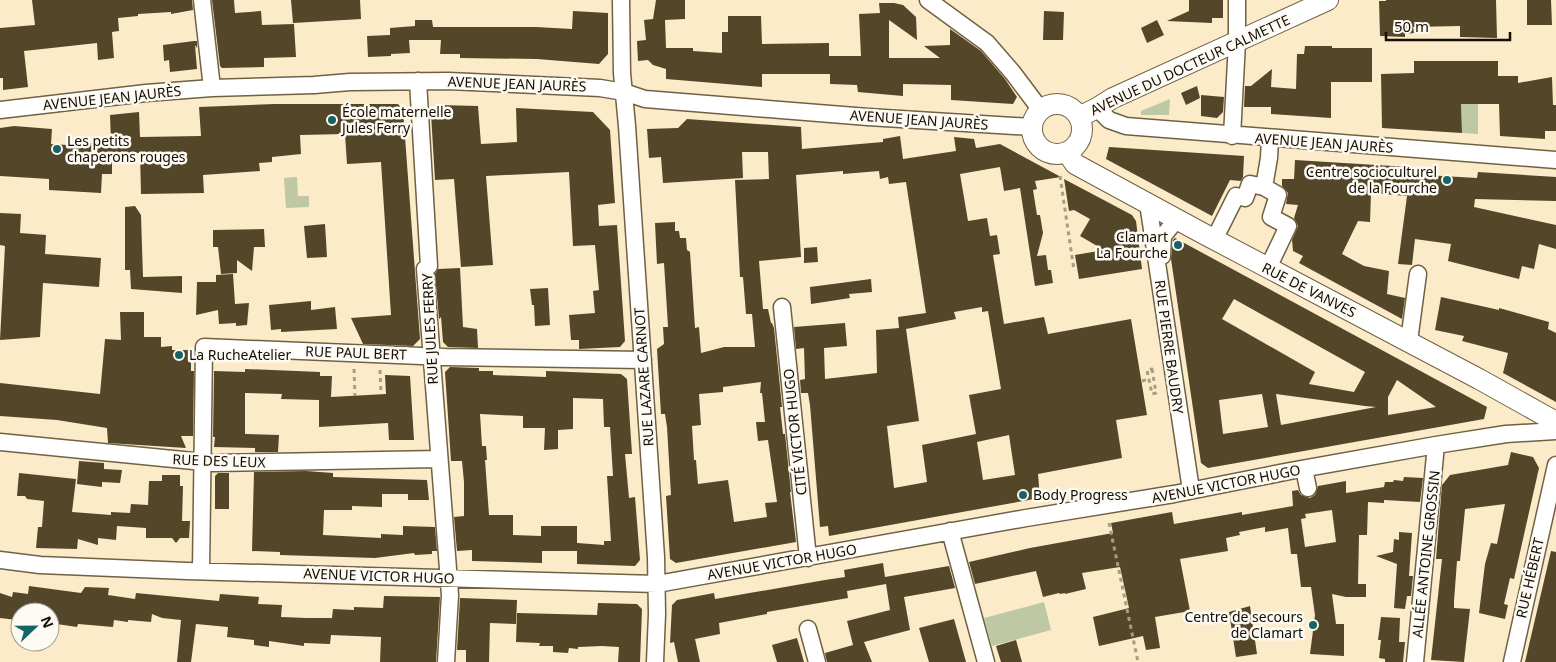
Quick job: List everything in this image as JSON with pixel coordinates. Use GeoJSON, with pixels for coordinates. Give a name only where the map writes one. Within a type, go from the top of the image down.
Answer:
{"type":"FeatureCollection","features":[{"type":"Feature","properties":{"kind":"main road","name":"AVENUE DU DOCTEUR CALMETTE"},"geometry":{"type":"LineString","coordinates":[[1079,117],[1114,98],[1328,0]]}},
{"type":"Feature","properties":{"kind":"main road"},"geometry":{"type":"LineString","coordinates":[[1057,104],[1069,108],[1079,117],[1082,132],[1075,147],[1067,152],[1056,154],[1043,150],[1033,136],[1036,118],[1057,104]]}},
{"type":"Feature","properties":{"kind":"main road","name":"RUE DE VANVES"},"geometry":{"type":"LineString","coordinates":[[1067,152],[1075,164],[1556,422]]}},
{"type":"Feature","properties":{"kind":"street"},"geometry":{"type":"LineString","coordinates":[[202,0],[212,88]]}},
{"type":"Feature","properties":{"kind":"street","name":"RUE LAZARE CARNOT"},"geometry":{"type":"LineString","coordinates":[[621,0],[622,73],[657,584],[658,614],[655,662]]}},
{"type":"Feature","properties":{"kind":"street"},"geometry":{"type":"LineString","coordinates":[[928,0],[988,43],[1013,73],[1036,118]]}},
{"type":"Feature","properties":{"kind":"street"},"geometry":{"type":"LineString","coordinates":[[1232,136],[1237,42],[1236,0]]}},
{"type":"Feature","properties":{"kind":"street","name":"AVENUE JEAN JAURÈS"},"geometry":{"type":"LineString","coordinates":[[0,110],[146,93],[212,88],[418,81],[539,84],[600,88],[624,92],[645,99],[754,108],[1036,118]]}},
{"type":"Feature","properties":{"kind":"street","name":"RUE JULES FERRY"},"geometry":{"type":"LineString","coordinates":[[418,81],[429,266],[425,269],[450,595],[446,662]]}},
{"type":"Feature","properties":{"kind":"street","name":"AVENUE JEAN JAURÈS"},"geometry":{"type":"LineString","coordinates":[[1097,108],[1110,120],[1126,126],[1232,136],[1556,160]]}},
{"type":"Feature","properties":{"kind":"street"},"geometry":{"type":"LineString","coordinates":[[1264,187],[1270,138]]}},
{"type":"Feature","properties":{"kind":"street"},"geometry":{"type":"LineString","coordinates":[[1214,240],[1236,196],[1245,198],[1250,184],[1264,187],[1278,195],[1271,217],[1288,226],[1268,268]]}},
{"type":"Feature","properties":{"kind":"street","name":"RUE PIERRE BAUDRY"},"geometry":{"type":"LineString","coordinates":[[1148,203],[1191,490]]}},
{"type":"Feature","properties":{"kind":"street"},"geometry":{"type":"LineString","coordinates":[[1158,272],[1162,263],[1163,236],[1178,219]]}},
{"type":"Feature","properties":{"kind":"street"},"geometry":{"type":"LineString","coordinates":[[1408,341],[1418,274]]}},
{"type":"Feature","properties":{"kind":"street","name":"CITÉ VICTOR HUGO"},"geometry":{"type":"LineString","coordinates":[[782,307],[808,558]]}},
{"type":"Feature","properties":{"kind":"street","name":"RUE PAUL BERT"},"geometry":{"type":"LineString","coordinates":[[202,571],[204,347],[431,356],[643,360]]}},
{"type":"Feature","properties":{"kind":"street","name":"AVENUE VICTOR HUGO"},"geometry":{"type":"LineString","coordinates":[[0,560],[40,565],[202,571],[657,584],[1436,445],[1506,434],[1556,431]]}},
{"type":"Feature","properties":{"kind":"street","name":"RUE DES LEUX"},"geometry":{"type":"LineString","coordinates":[[0,442],[202,463],[296,463],[439,459]]}},
{"type":"Feature","properties":{"kind":"street","name":"ALLÉE ANTOINE GROSSIN"},"geometry":{"type":"LineString","coordinates":[[1415,662],[1436,445]]}},
{"type":"Feature","properties":{"kind":"street","name":"RUE HÉBERT"},"geometry":{"type":"LineString","coordinates":[[1512,662],[1556,465]]}},
{"type":"Feature","properties":{"kind":"street"},"geometry":{"type":"LineString","coordinates":[[1304,469],[1308,488]]}},
{"type":"Feature","properties":{"kind":"street"},"geometry":{"type":"LineString","coordinates":[[950,531],[986,662]]}},
{"type":"Feature","properties":{"kind":"street"},"geometry":{"type":"LineString","coordinates":[[808,629],[817,662]]}},
{"type":"Feature","properties":{"kind":"path"},"geometry":{"type":"LineString","coordinates":[[1060,176],[1074,270]]}},
{"type":"Feature","properties":{"kind":"path"},"geometry":{"type":"LineString","coordinates":[[354,364],[355,396]]}},
{"type":"Feature","properties":{"kind":"path"},"geometry":{"type":"LineString","coordinates":[[380,364],[381,394]]}},
{"type":"Feature","properties":{"kind":"path"},"geometry":{"type":"LineString","coordinates":[[1152,369],[1156,393],[1152,394],[1149,379],[1147,370],[1152,369]]}},
{"type":"Feature","properties":{"kind":"path"},"geometry":{"type":"LineString","coordinates":[[1142,381],[1149,379]]}},
{"type":"Feature","properties":{"kind":"path"},"geometry":{"type":"LineString","coordinates":[[1109,523],[1138,662]]}},
{"type":"Feature","properties":{"kind":"green space"},"geometry":{"type":"Polygon","coordinates":[[[1170,99],[1169,115],[1141,115],[1141,111],[1170,99]]]}},
{"type":"Feature","properties":{"kind":"green space"},"geometry":{"type":"Polygon","coordinates":[[[1461,104],[1478,104],[1478,134],[1462,133],[1461,104]]]}},
{"type":"Feature","properties":{"kind":"green space"},"geometry":{"type":"Polygon","coordinates":[[[297,177],[298,196],[309,196],[309,207],[286,208],[284,178],[297,177]]]}},
{"type":"Feature","properties":{"kind":"green space"},"geometry":{"type":"Polygon","coordinates":[[[1044,602],[1051,630],[992,646],[984,618],[1044,602]]]}},
{"type":"Feature","properties":{"kind":"building"},"geometry":{"type":"Polygon","coordinates":[[[32,0],[192,0],[193,10],[171,14],[171,12],[138,14],[138,16],[118,18],[119,31],[112,32],[114,58],[98,60],[97,43],[24,51],[28,87],[3,90],[3,78],[0,78],[0,28],[35,25],[32,0]]]}},
{"type":"Feature","properties":{"kind":"building"},"geometry":{"type":"Polygon","coordinates":[[[212,0],[234,0],[235,13],[261,11],[262,25],[294,24],[296,57],[264,58],[264,67],[222,68],[220,66],[212,0]]]}},
{"type":"Feature","properties":{"kind":"building"},"geometry":{"type":"Polygon","coordinates":[[[291,0],[360,0],[361,19],[293,23],[291,0]]]}},
{"type":"Feature","properties":{"kind":"building"},"geometry":{"type":"Polygon","coordinates":[[[656,0],[685,0],[685,19],[665,20],[666,48],[693,48],[693,51],[722,53],[722,32],[728,32],[728,16],[761,16],[762,44],[829,43],[829,56],[861,56],[859,14],[880,13],[879,3],[903,5],[916,17],[917,40],[889,20],[889,58],[940,58],[924,46],[950,45],[950,29],[981,51],[1005,79],[1017,97],[1013,104],[951,100],[951,85],[903,84],[903,96],[858,92],[857,85],[830,84],[830,74],[762,74],[762,87],[666,79],[666,69],[653,65],[648,60],[638,61],[637,41],[646,40],[644,20],[653,19],[656,0]]]}},
{"type":"Feature","properties":{"kind":"building"},"geometry":{"type":"Polygon","coordinates":[[[1189,0],[1223,0],[1223,18],[1212,18],[1212,23],[1167,21],[1189,11],[1189,0]]]}},
{"type":"Feature","properties":{"kind":"building"},"geometry":{"type":"Polygon","coordinates":[[[1496,0],[1497,38],[1460,37],[1460,26],[1413,27],[1414,33],[1405,34],[1405,37],[1380,36],[1379,1],[1496,0]]]}},
{"type":"Feature","properties":{"kind":"building"},"geometry":{"type":"Polygon","coordinates":[[[1527,0],[1551,0],[1552,25],[1527,25],[1527,0]]]}},
{"type":"Feature","properties":{"kind":"building"},"geometry":{"type":"Polygon","coordinates":[[[573,11],[608,13],[608,54],[599,64],[537,59],[460,58],[460,54],[440,54],[441,40],[409,40],[410,53],[368,57],[367,36],[390,35],[390,28],[415,26],[415,20],[432,20],[433,27],[572,29],[573,11]]]}},
{"type":"Feature","properties":{"kind":"building"},"geometry":{"type":"Polygon","coordinates":[[[1044,11],[1064,12],[1063,40],[1043,40],[1044,11]]]}},
{"type":"Feature","properties":{"kind":"building"},"geometry":{"type":"Polygon","coordinates":[[[1157,20],[1164,35],[1147,43],[1141,28],[1157,20]]]}},
{"type":"Feature","properties":{"kind":"building"},"geometry":{"type":"Polygon","coordinates":[[[197,41],[197,48],[195,45],[197,69],[170,72],[169,60],[164,61],[163,45],[197,41]]]}},
{"type":"Feature","properties":{"kind":"building"},"geometry":{"type":"Polygon","coordinates":[[[1305,46],[1372,48],[1372,82],[1331,82],[1331,118],[1271,114],[1271,107],[1244,107],[1245,86],[1251,86],[1272,69],[1271,87],[1296,89],[1297,54],[1304,54],[1305,46]]]}},
{"type":"Feature","properties":{"kind":"building"},"geometry":{"type":"Polygon","coordinates":[[[1414,61],[1498,61],[1498,76],[1518,76],[1518,83],[1552,77],[1553,105],[1556,105],[1556,131],[1545,131],[1545,139],[1500,136],[1499,104],[1461,104],[1462,133],[1382,128],[1381,74],[1414,73],[1414,61]]]}},
{"type":"Feature","properties":{"kind":"building"},"geometry":{"type":"Polygon","coordinates":[[[1197,86],[1200,98],[1186,105],[1181,93],[1197,86]]]}},
{"type":"Feature","properties":{"kind":"building"},"geometry":{"type":"Polygon","coordinates":[[[1201,95],[1224,97],[1223,112],[1217,118],[1201,116],[1201,95]]]}},
{"type":"Feature","properties":{"kind":"building"},"geometry":{"type":"Polygon","coordinates":[[[275,104],[398,104],[403,110],[420,339],[413,346],[363,344],[351,318],[391,315],[381,162],[347,164],[345,134],[300,135],[301,154],[272,157],[272,162],[259,163],[260,171],[203,175],[204,193],[141,194],[140,153],[112,153],[112,174],[102,174],[101,193],[49,190],[49,179],[0,176],[0,128],[14,126],[52,129],[51,144],[84,146],[85,143],[111,142],[110,115],[139,112],[140,137],[201,136],[199,107],[275,104]]]}},
{"type":"Feature","properties":{"kind":"building"},"geometry":{"type":"Polygon","coordinates":[[[438,105],[478,106],[481,144],[517,142],[516,108],[593,112],[610,130],[615,203],[598,205],[599,226],[617,225],[625,341],[620,347],[579,349],[579,340],[571,340],[569,315],[595,313],[593,291],[599,290],[595,245],[573,246],[569,172],[486,176],[493,265],[461,267],[454,179],[435,180],[431,114],[438,105]]]}},
{"type":"Feature","properties":{"kind":"building"},"geometry":{"type":"Polygon","coordinates":[[[687,119],[801,127],[802,149],[883,142],[883,139],[900,136],[903,159],[956,151],[954,137],[974,139],[976,148],[1000,144],[1061,177],[1035,181],[1037,189],[1033,190],[1037,215],[1040,215],[1043,233],[1037,256],[1046,255],[1048,270],[1051,270],[1053,283],[1035,286],[1020,188],[1004,191],[1000,167],[960,174],[968,221],[987,218],[990,236],[997,235],[1000,254],[993,255],[1004,324],[1044,317],[1048,334],[1131,319],[1147,415],[1116,420],[1122,458],[1038,474],[1040,498],[829,536],[828,526],[820,527],[810,405],[808,393],[801,393],[800,380],[805,379],[804,348],[796,349],[794,327],[845,323],[847,346],[824,348],[825,379],[877,373],[876,330],[899,328],[898,317],[926,313],[906,182],[889,184],[888,177],[880,179],[879,171],[843,174],[843,171],[796,175],[801,257],[759,261],[763,309],[768,309],[774,328],[782,407],[780,407],[783,434],[785,434],[796,542],[676,563],[670,559],[666,496],[671,495],[667,427],[665,414],[661,414],[657,349],[664,344],[663,327],[668,327],[664,263],[657,264],[655,223],[675,222],[675,231],[679,231],[680,238],[686,238],[687,250],[690,252],[695,328],[699,327],[701,353],[724,347],[755,347],[752,314],[746,314],[743,277],[740,277],[735,180],[769,179],[768,152],[742,152],[743,178],[663,183],[661,157],[649,158],[647,129],[678,128],[687,119]],[[982,307],[954,312],[956,319],[906,329],[919,421],[887,426],[894,488],[927,482],[922,445],[976,434],[969,395],[1001,389],[988,311],[982,312],[982,307]],[[761,382],[723,387],[723,392],[699,394],[701,425],[692,426],[694,460],[696,460],[698,484],[728,480],[734,522],[767,517],[765,503],[777,502],[768,440],[758,441],[756,422],[765,422],[762,393],[760,393],[761,382]],[[1009,435],[977,442],[983,480],[1015,475],[1009,435]]]}},
{"type":"Feature","properties":{"kind":"building"},"geometry":{"type":"Polygon","coordinates":[[[1109,147],[1244,156],[1243,177],[1241,181],[1230,180],[1212,216],[1106,159],[1109,147]]]}},
{"type":"Feature","properties":{"kind":"building"},"geometry":{"type":"Polygon","coordinates":[[[1295,160],[1425,168],[1425,175],[1477,178],[1478,172],[1556,177],[1556,201],[1475,199],[1474,207],[1556,225],[1556,249],[1539,244],[1534,269],[1522,266],[1519,279],[1448,261],[1451,244],[1415,239],[1412,265],[1398,264],[1407,196],[1371,193],[1370,222],[1358,221],[1342,254],[1364,266],[1389,271],[1387,294],[1405,298],[1402,319],[1299,263],[1303,256],[1293,251],[1292,240],[1298,226],[1294,218],[1298,205],[1286,204],[1288,193],[1282,186],[1282,179],[1294,179],[1295,160]]]}},
{"type":"Feature","properties":{"kind":"building"},"geometry":{"type":"Polygon","coordinates":[[[1064,179],[1132,215],[1136,221],[1142,269],[1079,279],[1075,255],[1104,250],[1080,236],[1090,219],[1074,210],[1069,211],[1064,179]]]}},
{"type":"Feature","properties":{"kind":"building"},"geometry":{"type":"Polygon","coordinates":[[[135,206],[141,215],[143,277],[182,276],[182,293],[131,289],[130,270],[125,270],[125,207],[135,206]]]}},
{"type":"Feature","properties":{"kind":"building"},"geometry":{"type":"Polygon","coordinates":[[[0,213],[21,214],[20,233],[46,235],[45,254],[101,258],[99,287],[43,283],[40,337],[0,340],[5,246],[0,245],[0,213]]]}},
{"type":"Feature","properties":{"kind":"building"},"geometry":{"type":"Polygon","coordinates":[[[325,224],[327,257],[307,258],[304,226],[325,224]]]}},
{"type":"Feature","properties":{"kind":"building"},"geometry":{"type":"Polygon","coordinates":[[[264,229],[265,247],[254,247],[252,271],[237,260],[237,273],[221,274],[218,247],[213,247],[213,230],[264,229]]]}},
{"type":"Feature","properties":{"kind":"building"},"geometry":{"type":"Polygon","coordinates":[[[1175,238],[1487,407],[1484,419],[1208,468],[1201,463],[1171,259],[1173,240],[1175,238]],[[1234,299],[1222,319],[1315,372],[1309,384],[1354,392],[1365,372],[1234,299]],[[1397,380],[1388,397],[1388,415],[1436,407],[1397,380]],[[1262,394],[1219,400],[1223,434],[1268,427],[1262,394]],[[1276,394],[1281,425],[1376,407],[1276,394]]]}},
{"type":"Feature","properties":{"kind":"building"},"geometry":{"type":"Polygon","coordinates":[[[817,247],[818,262],[804,263],[804,248],[817,247]]]}},
{"type":"Feature","properties":{"kind":"building"},"geometry":{"type":"Polygon","coordinates":[[[460,268],[463,327],[477,329],[478,348],[448,347],[443,342],[435,274],[438,269],[460,268]]]}},
{"type":"Feature","properties":{"kind":"building"},"geometry":{"type":"Polygon","coordinates":[[[233,274],[235,304],[249,303],[247,325],[236,326],[236,323],[219,324],[218,310],[196,315],[197,282],[216,282],[216,275],[233,274]]]}},
{"type":"Feature","properties":{"kind":"building"},"geometry":{"type":"Polygon","coordinates":[[[871,279],[872,292],[849,294],[850,298],[811,304],[810,287],[871,279]]]}},
{"type":"Feature","properties":{"kind":"building"},"geometry":{"type":"Polygon","coordinates":[[[548,288],[550,325],[535,326],[534,305],[532,305],[530,289],[548,288]]]}},
{"type":"Feature","properties":{"kind":"building"},"geometry":{"type":"Polygon","coordinates":[[[1441,297],[1499,310],[1499,308],[1549,322],[1548,329],[1556,333],[1556,402],[1503,373],[1508,353],[1462,341],[1464,336],[1435,330],[1441,297]]]}},
{"type":"Feature","properties":{"kind":"building"},"geometry":{"type":"Polygon","coordinates":[[[311,301],[311,310],[335,307],[337,329],[281,332],[281,329],[271,330],[269,305],[311,301]]]}},
{"type":"Feature","properties":{"kind":"building"},"geometry":{"type":"Polygon","coordinates":[[[120,312],[144,312],[144,337],[161,337],[161,347],[172,346],[172,350],[191,350],[191,371],[194,371],[193,436],[181,436],[186,448],[108,443],[107,428],[57,420],[0,416],[0,383],[100,394],[105,339],[121,340],[120,312]]]}},
{"type":"Feature","properties":{"kind":"building"},"geometry":{"type":"Polygon","coordinates":[[[450,367],[479,368],[479,371],[493,371],[493,375],[546,377],[546,371],[621,374],[627,379],[632,454],[625,454],[629,498],[635,497],[640,560],[635,566],[577,564],[577,551],[542,551],[542,563],[472,561],[472,550],[457,551],[454,517],[464,516],[464,482],[462,461],[451,461],[445,372],[450,367]],[[573,398],[573,429],[558,430],[558,449],[544,450],[545,428],[523,428],[523,416],[480,414],[482,446],[486,446],[487,460],[485,460],[489,515],[513,515],[513,535],[541,536],[541,526],[577,526],[577,543],[604,545],[604,541],[611,541],[607,476],[613,476],[610,427],[604,427],[603,399],[573,398]]]}},
{"type":"Feature","properties":{"kind":"building"},"geometry":{"type":"Polygon","coordinates":[[[245,369],[320,372],[320,376],[332,376],[331,397],[386,394],[385,375],[410,376],[414,440],[389,440],[388,423],[319,427],[319,400],[281,399],[282,394],[245,393],[245,434],[279,435],[278,452],[255,452],[255,448],[214,447],[214,371],[245,372],[245,369]]]}},
{"type":"Feature","properties":{"kind":"building"},"geometry":{"type":"Polygon","coordinates":[[[1511,452],[1533,457],[1539,468],[1514,579],[1510,578],[1504,604],[1508,605],[1505,619],[1479,613],[1485,564],[1491,543],[1497,544],[1505,504],[1465,509],[1460,561],[1457,561],[1454,601],[1454,608],[1470,609],[1464,662],[1431,660],[1442,559],[1436,559],[1442,485],[1450,475],[1508,465],[1511,452]]]}},
{"type":"Feature","properties":{"kind":"building"},"geometry":{"type":"Polygon","coordinates":[[[79,461],[104,463],[104,469],[122,470],[120,483],[102,482],[102,487],[77,484],[79,461]]]}},
{"type":"Feature","properties":{"kind":"building"},"geometry":{"type":"Polygon","coordinates":[[[306,471],[333,473],[333,477],[427,480],[429,500],[408,500],[408,494],[382,494],[382,507],[352,506],[352,510],[324,510],[323,535],[381,538],[381,534],[403,535],[403,526],[435,527],[437,551],[432,551],[432,554],[415,555],[414,553],[375,558],[280,555],[280,552],[252,551],[254,472],[306,471]]]}},
{"type":"Feature","properties":{"kind":"building"},"geometry":{"type":"Polygon","coordinates":[[[19,473],[76,479],[72,512],[111,515],[111,512],[130,513],[131,504],[148,505],[149,481],[162,481],[162,475],[180,475],[180,486],[183,486],[182,521],[190,521],[189,538],[180,538],[176,543],[172,538],[146,538],[146,528],[117,526],[116,540],[98,538],[98,545],[78,539],[77,549],[36,548],[38,527],[42,527],[44,501],[17,496],[19,473]]]}},
{"type":"Feature","properties":{"kind":"building"},"geometry":{"type":"Polygon","coordinates":[[[218,473],[229,473],[229,509],[215,509],[215,476],[218,473]]]}},
{"type":"Feature","properties":{"kind":"building"},"geometry":{"type":"Polygon","coordinates":[[[1404,477],[1423,478],[1420,502],[1384,500],[1384,503],[1368,502],[1367,535],[1359,535],[1358,584],[1366,584],[1366,597],[1346,597],[1332,594],[1336,624],[1344,624],[1344,656],[1310,654],[1315,615],[1311,587],[1301,587],[1297,554],[1291,554],[1288,528],[1265,532],[1265,527],[1239,532],[1240,535],[1226,538],[1228,551],[1180,559],[1190,611],[1155,617],[1160,648],[1146,650],[1143,636],[1099,646],[1093,617],[1129,608],[1120,567],[1082,573],[1086,589],[1043,597],[1036,571],[975,584],[969,562],[1030,548],[1113,533],[1111,523],[1172,512],[1174,524],[1242,512],[1242,515],[1293,506],[1292,491],[1298,490],[1301,495],[1310,498],[1315,495],[1318,486],[1346,481],[1346,493],[1384,487],[1385,482],[1393,482],[1394,480],[1403,481],[1404,477]],[[1332,510],[1305,514],[1306,518],[1301,519],[1305,547],[1336,542],[1332,510]]]}},
{"type":"Feature","properties":{"kind":"building"},"geometry":{"type":"Polygon","coordinates":[[[1399,532],[1412,533],[1409,576],[1413,576],[1411,596],[1407,596],[1405,609],[1394,608],[1397,564],[1376,556],[1393,552],[1394,539],[1399,540],[1399,532]]]}},
{"type":"Feature","properties":{"kind":"building"},"geometry":{"type":"Polygon","coordinates":[[[1551,551],[1556,552],[1556,662],[1525,662],[1551,551]]]}},
{"type":"Feature","properties":{"kind":"building"},"geometry":{"type":"Polygon","coordinates":[[[883,563],[886,584],[847,591],[848,598],[767,612],[767,614],[719,623],[720,634],[695,639],[700,662],[678,662],[674,642],[670,643],[672,605],[677,600],[714,593],[715,599],[845,577],[844,570],[883,563]]]}},
{"type":"Feature","properties":{"kind":"building"},"geometry":{"type":"Polygon","coordinates":[[[949,566],[955,588],[904,597],[910,630],[864,642],[872,662],[827,662],[825,653],[853,645],[847,621],[890,610],[885,577],[949,566]]]}},
{"type":"Feature","properties":{"kind":"building"},"geometry":{"type":"Polygon","coordinates":[[[29,586],[81,593],[85,587],[109,588],[108,595],[135,599],[136,593],[219,601],[220,594],[259,597],[258,604],[282,605],[281,617],[307,618],[332,618],[333,609],[354,610],[354,607],[383,608],[384,596],[440,597],[436,662],[380,662],[381,637],[331,635],[330,644],[304,643],[304,646],[269,641],[269,647],[254,645],[254,640],[227,637],[228,627],[196,624],[191,662],[177,662],[181,620],[162,618],[152,614],[151,622],[114,620],[113,627],[78,624],[77,627],[60,624],[60,602],[10,602],[10,619],[0,618],[0,593],[12,597],[13,592],[28,594],[29,586]]]}},
{"type":"Feature","properties":{"kind":"building"},"geometry":{"type":"Polygon","coordinates":[[[460,598],[517,600],[516,624],[490,623],[489,662],[466,662],[466,650],[457,650],[460,598]]]}},
{"type":"Feature","properties":{"kind":"building"},"geometry":{"type":"Polygon","coordinates":[[[598,603],[637,604],[642,609],[640,662],[618,662],[619,647],[569,648],[568,653],[553,652],[553,646],[539,646],[540,643],[516,642],[517,613],[597,615],[598,603]]]}},
{"type":"Feature","properties":{"kind":"building"},"geometry":{"type":"Polygon","coordinates":[[[1250,606],[1257,654],[1236,657],[1229,612],[1250,606]]]}},
{"type":"Feature","properties":{"kind":"building"},"geometry":{"type":"Polygon","coordinates":[[[1381,617],[1400,618],[1399,642],[1405,642],[1403,662],[1385,662],[1385,659],[1379,658],[1381,640],[1378,640],[1381,617]]]}},
{"type":"Feature","properties":{"kind":"building"},"geometry":{"type":"Polygon","coordinates":[[[954,619],[966,662],[929,662],[919,628],[954,619]]]}},
{"type":"Feature","properties":{"kind":"building"},"geometry":{"type":"Polygon","coordinates":[[[797,638],[804,662],[777,662],[772,645],[797,638]]]}},
{"type":"Feature","properties":{"kind":"building"},"geometry":{"type":"Polygon","coordinates":[[[1016,640],[1022,662],[1001,662],[996,646],[1016,640]]]}},
{"type":"Feature","properties":{"kind":"place","name":"École maternelle Jules Ferry"},"geometry":{"type":"Point","coordinates":[332,120]}},
{"type":"Feature","properties":{"kind":"place","name":"Les petits chaperons rouges"},"geometry":{"type":"Point","coordinates":[57,149]}},
{"type":"Feature","properties":{"kind":"place","name":"Centre socioculturel de la Fourche"},"geometry":{"type":"Point","coordinates":[1447,180]}},
{"type":"Feature","properties":{"kind":"place","name":"Clamart La Fourche"},"geometry":{"type":"Point","coordinates":[1178,245]}},
{"type":"Feature","properties":{"kind":"place","name":"La RucheAtelier"},"geometry":{"type":"Point","coordinates":[179,355]}},
{"type":"Feature","properties":{"kind":"place","name":"Body Progress"},"geometry":{"type":"Point","coordinates":[1023,495]}},
{"type":"Feature","properties":{"kind":"place","name":"Centre de secours de Clamart"},"geometry":{"type":"Point","coordinates":[1313,625]}}]}
